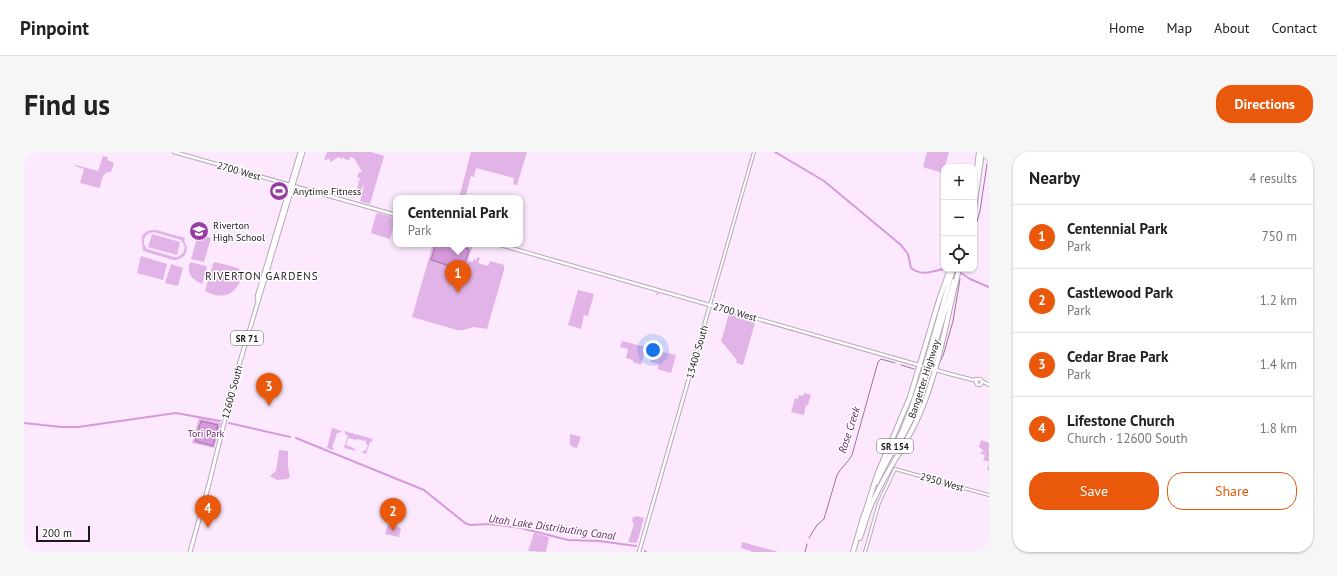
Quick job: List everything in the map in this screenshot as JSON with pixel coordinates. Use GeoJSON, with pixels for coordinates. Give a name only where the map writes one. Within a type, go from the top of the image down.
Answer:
{"type":"FeatureCollection","features":[{"type":"Feature","properties":{"kind":"highway"},"geometry":{"type":"LineString","coordinates":[[977,168],[979,152]]}},
{"type":"Feature","properties":{"kind":"highway"},"geometry":{"type":"LineString","coordinates":[[975,200],[982,152]]}},
{"type":"Feature","properties":{"kind":"highway"},"geometry":{"type":"LineString","coordinates":[[864,516],[879,469],[908,402],[938,300],[949,272]]}},
{"type":"Feature","properties":{"kind":"highway","name":"Bangerter Highway"},"geometry":{"type":"LineString","coordinates":[[855,552],[882,477],[910,421],[929,360],[952,272]]}},
{"type":"Feature","properties":{"kind":"highway"},"geometry":{"type":"LineString","coordinates":[[870,508],[884,478],[908,438],[928,393],[947,328],[957,272]]}},
{"type":"Feature","properties":{"kind":"highway","name":"Bangerter Highway"},"geometry":{"type":"LineString","coordinates":[[929,360],[957,272]]}},
{"type":"Feature","properties":{"kind":"highway","name":"Bangerter Highway"},"geometry":{"type":"LineString","coordinates":[[855,552],[864,516],[873,490],[907,420],[925,374]]}},
{"type":"Feature","properties":{"kind":"main road","name":"2700 West"},"geometry":{"type":"LineString","coordinates":[[174,152],[393,214]]}},
{"type":"Feature","properties":{"kind":"main road","name":"12600 South"},"geometry":{"type":"LineString","coordinates":[[190,552],[258,301],[301,152]]}},
{"type":"Feature","properties":{"kind":"main road","name":"12600 South"},"geometry":{"type":"LineString","coordinates":[[258,301],[257,297],[275,235],[292,186]]}},
{"type":"Feature","properties":{"kind":"main road"},"geometry":{"type":"LineString","coordinates":[[273,253],[272,251],[276,237],[275,235]]}},
{"type":"Feature","properties":{"kind":"main road","name":"2700 West"},"geometry":{"type":"LineString","coordinates":[[507,247],[977,381]]}},
{"type":"Feature","properties":{"kind":"main road","name":"13400 South"},"geometry":{"type":"LineString","coordinates":[[639,552],[710,305]]}},
{"type":"Feature","properties":{"kind":"main road"},"geometry":{"type":"LineString","coordinates":[[980,379],[988,384],[977,385],[977,381],[980,379]]}},
{"type":"Feature","properties":{"kind":"main road"},"geometry":{"type":"LineString","coordinates":[[981,385],[982,381]]}},
{"type":"Feature","properties":{"kind":"street","name":"13400 South"},"geometry":{"type":"LineString","coordinates":[[710,305],[754,152]]}},
{"type":"Feature","properties":{"kind":"street"},"geometry":{"type":"LineString","coordinates":[[988,152],[989,161]]}},
{"type":"Feature","properties":{"kind":"street","name":"2950 West"},"geometry":{"type":"LineString","coordinates":[[865,552],[879,503],[895,469],[989,496]]}},
{"type":"Feature","properties":{"kind":"green space"},"geometry":{"type":"Polygon","coordinates":[[[327,152],[371,152],[384,156],[370,204],[360,201],[363,185],[361,193],[356,192],[360,178],[357,177],[359,172],[362,172],[354,158],[350,157],[349,160],[344,159],[344,155],[343,159],[338,157],[331,162],[329,159],[332,157],[324,161],[327,152]]]}},
{"type":"Feature","properties":{"kind":"green space"},"geometry":{"type":"Polygon","coordinates":[[[471,152],[527,152],[517,185],[513,184],[514,178],[476,168],[474,177],[471,176],[466,195],[460,195],[471,152]]]}},
{"type":"Feature","properties":{"kind":"green space"},"geometry":{"type":"Polygon","coordinates":[[[927,152],[949,152],[946,164],[941,164],[941,172],[923,167],[927,152]]]}},
{"type":"Feature","properties":{"kind":"green space"},"geometry":{"type":"Polygon","coordinates":[[[103,156],[108,157],[107,160],[114,163],[111,172],[106,173],[102,177],[100,188],[80,183],[84,169],[75,166],[98,171],[103,156]]]}},
{"type":"Feature","properties":{"kind":"green space"},"geometry":{"type":"Polygon","coordinates":[[[378,213],[393,217],[393,228],[390,239],[371,233],[376,214],[378,213]]]}},
{"type":"Feature","properties":{"kind":"green space"},"geometry":{"type":"Polygon","coordinates":[[[156,230],[185,238],[184,240],[187,248],[186,253],[181,258],[173,260],[143,251],[142,236],[147,232],[156,230]],[[154,232],[148,234],[144,238],[144,244],[147,249],[178,257],[183,253],[185,246],[181,240],[154,232]]]}},
{"type":"Feature","properties":{"kind":"green space"},"geometry":{"type":"Polygon","coordinates":[[[152,234],[180,242],[177,255],[148,247],[152,234]]]}},
{"type":"Feature","properties":{"kind":"green space"},"geometry":{"type":"Polygon","coordinates":[[[198,235],[211,238],[204,262],[191,259],[198,235]]]}},
{"type":"Feature","properties":{"kind":"green space"},"geometry":{"type":"Polygon","coordinates":[[[432,247],[472,247],[468,261],[473,262],[473,259],[476,260],[477,257],[480,258],[478,263],[488,266],[490,261],[504,265],[504,270],[487,329],[474,327],[457,330],[412,317],[432,247]]]}},
{"type":"Feature","properties":{"kind":"green space"},"geometry":{"type":"Polygon","coordinates":[[[141,256],[167,264],[163,280],[137,273],[141,256]]]}},
{"type":"Feature","properties":{"kind":"green space"},"geometry":{"type":"Polygon","coordinates":[[[190,262],[206,266],[207,268],[202,284],[195,280],[189,273],[190,262]]]}},
{"type":"Feature","properties":{"kind":"green space"},"geometry":{"type":"Polygon","coordinates":[[[215,262],[238,268],[243,273],[238,286],[229,294],[218,296],[205,291],[213,264],[215,262]]]}},
{"type":"Feature","properties":{"kind":"green space"},"geometry":{"type":"Polygon","coordinates":[[[171,264],[183,268],[178,286],[165,283],[171,264]]]}},
{"type":"Feature","properties":{"kind":"green space"},"geometry":{"type":"Polygon","coordinates":[[[578,290],[594,294],[588,316],[584,315],[581,329],[568,325],[578,290]]]}},
{"type":"Feature","properties":{"kind":"green space"},"geometry":{"type":"Polygon","coordinates":[[[729,314],[755,323],[743,365],[736,363],[737,360],[721,341],[729,314]]]}},
{"type":"Feature","properties":{"kind":"green space"},"geometry":{"type":"Polygon","coordinates":[[[622,341],[646,347],[641,365],[626,358],[628,349],[620,347],[622,341]]]}},
{"type":"Feature","properties":{"kind":"green space"},"geometry":{"type":"Polygon","coordinates":[[[654,350],[676,355],[671,373],[657,369],[659,364],[650,362],[654,350]]]}},
{"type":"Feature","properties":{"kind":"green space"},"geometry":{"type":"Polygon","coordinates":[[[804,393],[811,395],[808,405],[806,405],[804,415],[791,412],[795,398],[798,399],[799,395],[803,396],[804,393]]]}},
{"type":"Feature","properties":{"kind":"green space","name":"Tori Park"},"geometry":{"type":"Polygon","coordinates":[[[199,418],[221,423],[214,448],[192,443],[199,418]]]}},
{"type":"Feature","properties":{"kind":"green space"},"geometry":{"type":"Polygon","coordinates":[[[332,428],[342,431],[337,433],[332,448],[334,448],[333,450],[327,448],[332,428]]]}},
{"type":"Feature","properties":{"kind":"green space"},"geometry":{"type":"Polygon","coordinates":[[[344,431],[373,439],[372,442],[370,442],[366,454],[361,452],[366,450],[368,445],[366,444],[366,441],[348,438],[346,445],[354,448],[356,451],[344,448],[348,435],[346,435],[344,431]]]}},
{"type":"Feature","properties":{"kind":"green space"},"geometry":{"type":"Polygon","coordinates":[[[570,434],[581,437],[577,448],[570,445],[570,434]]]}},
{"type":"Feature","properties":{"kind":"green space"},"geometry":{"type":"Polygon","coordinates":[[[981,440],[989,443],[989,462],[983,460],[985,455],[980,453],[984,451],[979,447],[981,440]]]}},
{"type":"Feature","properties":{"kind":"green space"},"geometry":{"type":"Polygon","coordinates":[[[279,450],[288,451],[288,467],[290,477],[287,479],[277,480],[270,476],[276,471],[279,450]]]}},
{"type":"Feature","properties":{"kind":"green space"},"geometry":{"type":"Polygon","coordinates":[[[637,516],[644,518],[637,543],[628,542],[634,524],[632,521],[633,517],[637,516]]]}},
{"type":"Feature","properties":{"kind":"green space"},"geometry":{"type":"Polygon","coordinates":[[[388,524],[401,528],[399,537],[385,534],[388,524]]]}},
{"type":"Feature","properties":{"kind":"green space"},"geometry":{"type":"Polygon","coordinates":[[[534,533],[549,537],[546,552],[528,551],[534,533]]]}},
{"type":"Feature","properties":{"kind":"green space"},"geometry":{"type":"Polygon","coordinates":[[[742,542],[778,552],[751,552],[741,548],[742,542]]]}},
{"type":"Feature","properties":{"kind":"shaded area"},"geometry":{"type":"Polygon","coordinates":[[[435,247],[463,247],[469,249],[463,270],[431,260],[435,247]]]}},
{"type":"Feature","properties":{"kind":"shaded area","name":"Tori Park"},"geometry":{"type":"Polygon","coordinates":[[[201,421],[218,425],[213,446],[195,441],[201,421]]]}},
{"type":"Feature","properties":{"kind":"waterway"},"geometry":{"type":"LineString","coordinates":[[775,152],[824,181],[901,245],[908,254],[911,268],[915,271],[923,273],[941,270]]}},
{"type":"Feature","properties":{"kind":"waterway","name":"Rose Creek"},"geometry":{"type":"LineString","coordinates":[[977,222],[987,164]]}},
{"type":"Feature","properties":{"kind":"waterway"},"geometry":{"type":"LineString","coordinates":[[961,273],[970,279],[989,287]]}},
{"type":"Feature","properties":{"kind":"waterway","name":"Rose Creek"},"geometry":{"type":"LineString","coordinates":[[939,363],[943,356],[953,321],[960,279]]}},
{"type":"Feature","properties":{"kind":"waterway","name":"Rose Creek"},"geometry":{"type":"LineString","coordinates":[[809,538],[817,525],[824,519],[837,475],[852,455],[878,362],[881,359],[895,363]]}},
{"type":"Feature","properties":{"kind":"waterway","name":"Rose Creek"},"geometry":{"type":"LineString","coordinates":[[901,365],[914,369]]}},
{"type":"Feature","properties":{"kind":"waterway","name":"Utah Lake Distributing Canal"},"geometry":{"type":"LineString","coordinates":[[24,423],[61,427],[78,427],[176,413],[220,421]]}},
{"type":"Feature","properties":{"kind":"waterway","name":"Utah Lake Distributing Canal"},"geometry":{"type":"LineString","coordinates":[[229,423],[290,437]]}},
{"type":"Feature","properties":{"kind":"waterway","name":"Utah Lake Distributing Canal"},"geometry":{"type":"LineString","coordinates":[[296,438],[424,490],[465,523],[470,525],[490,524],[521,528],[568,540],[599,541],[636,546]]}},
{"type":"Feature","properties":{"kind":"waterway","name":"Rose Creek"},"geometry":{"type":"LineString","coordinates":[[805,552],[807,544]]}},
{"type":"Feature","properties":{"kind":"place","name":"Anytime Fitness"},"geometry":{"type":"Point","coordinates":[279,191]}},
{"type":"Feature","properties":{"kind":"place","name":"Riverton High School"},"geometry":{"type":"Point","coordinates":[199,231]}},
{"type":"Feature","properties":{"kind":"place","name":"Centennial Park"},"geometry":{"type":"Point","coordinates":[458,293]}},
{"type":"Feature","properties":{"kind":"place","name":"Cedar Brae Park"},"geometry":{"type":"Point","coordinates":[269,406]}},
{"type":"Feature","properties":{"kind":"place","name":"Lifestone Church"},"geometry":{"type":"Point","coordinates":[208,528]}},
{"type":"Feature","properties":{"kind":"place","name":"Castlewood Park"},"geometry":{"type":"Point","coordinates":[393,531]}},
{"type":"Feature","properties":{"kind":"district","name":"RIVERTON GARDENS"},"geometry":{"type":"Point","coordinates":[262,276]}}]}
